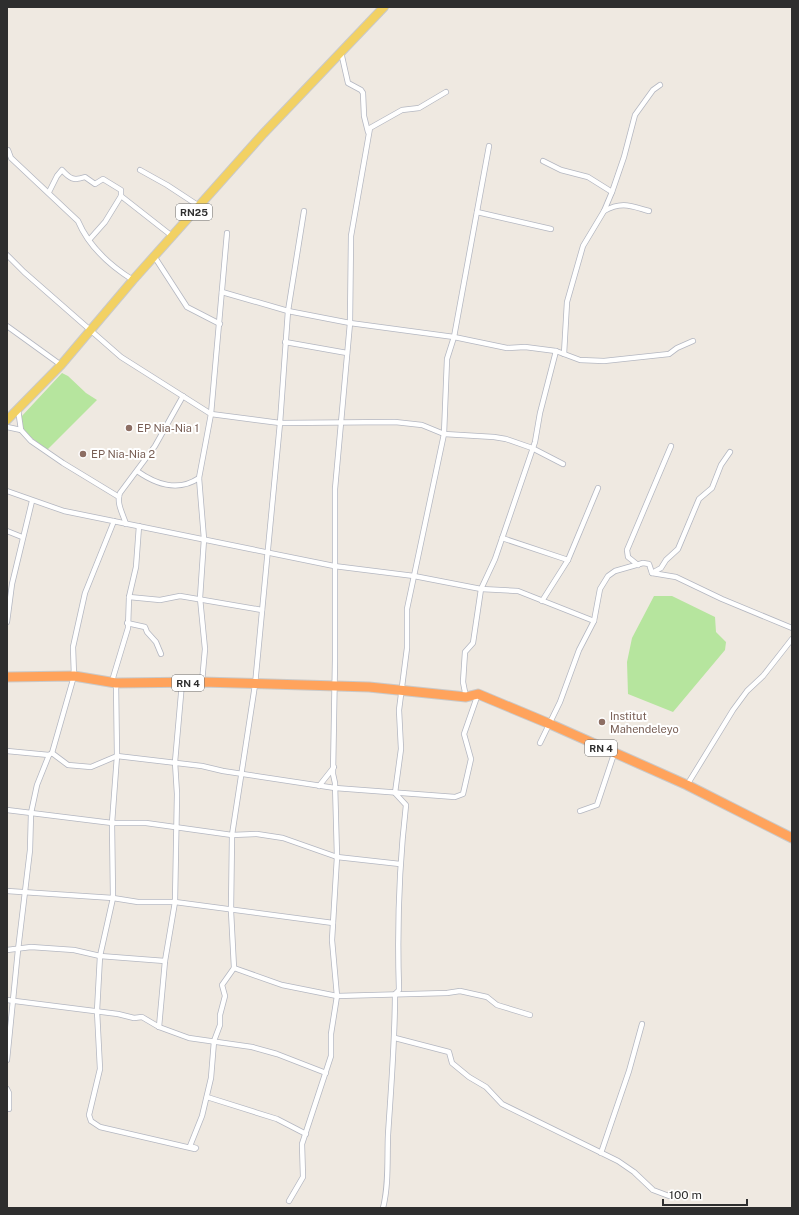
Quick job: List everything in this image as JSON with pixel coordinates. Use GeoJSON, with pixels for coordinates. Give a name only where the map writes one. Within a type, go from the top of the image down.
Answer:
{"type":"FeatureCollection","features":[{"type":"Feature","properties":{"kind":"highway","name":"RN 4"},"geometry":{"type":"LineString","coordinates":[[7,677],[74,676],[114,682],[202,682],[402,690],[466,697],[478,694],[550,724],[614,754],[687,784],[792,838]]}},
{"type":"Feature","properties":{"kind":"main road","name":"RN25"},"geometry":{"type":"LineString","coordinates":[[7,420],[61,365],[133,280],[263,134],[384,7]]}},
{"type":"Feature","properties":{"kind":"street"},"geometry":{"type":"LineString","coordinates":[[288,1201],[304,1177],[302,1150],[331,1056],[331,1034],[337,996],[332,940],[337,857],[335,788],[333,774],[333,687],[335,660],[333,517],[350,322],[351,236],[368,132],[364,116],[363,93],[361,90],[348,82],[341,52]]}},
{"type":"Feature","properties":{"kind":"street"},"geometry":{"type":"LineString","coordinates":[[564,354],[569,296],[583,246],[604,211],[612,192],[624,157],[635,115],[653,90],[660,85]]}},
{"type":"Feature","properties":{"kind":"street"},"geometry":{"type":"LineString","coordinates":[[368,132],[370,128],[391,115],[402,110],[419,108],[446,92]]}},
{"type":"Feature","properties":{"kind":"street"},"geometry":{"type":"LineString","coordinates":[[395,793],[401,749],[399,710],[407,648],[407,609],[444,434],[448,359],[454,337],[489,146]]}},
{"type":"Feature","properties":{"kind":"street"},"geometry":{"type":"LineString","coordinates":[[8,150],[11,158],[49,192],[78,221],[89,240],[100,254],[115,269],[133,280]]}},
{"type":"Feature","properties":{"kind":"street"},"geometry":{"type":"LineString","coordinates":[[543,161],[561,170],[588,177],[612,192]]}},
{"type":"Feature","properties":{"kind":"street"},"geometry":{"type":"LineString","coordinates":[[49,192],[57,176],[62,170],[69,178],[75,180],[85,177],[95,184],[104,179],[121,190],[121,196],[105,222],[89,240]]}},
{"type":"Feature","properties":{"kind":"street"},"geometry":{"type":"LineString","coordinates":[[140,170],[167,185],[199,206]]}},
{"type":"Feature","properties":{"kind":"street"},"geometry":{"type":"LineString","coordinates":[[121,196],[172,236]]}},
{"type":"Feature","properties":{"kind":"street"},"geometry":{"type":"LineString","coordinates":[[604,211],[616,205],[623,204],[649,211]]}},
{"type":"Feature","properties":{"kind":"street"},"geometry":{"type":"LineString","coordinates":[[139,526],[136,567],[129,596],[124,645],[114,682],[117,756],[112,823],[114,898],[100,956],[97,1011],[100,1069],[89,1116],[91,1121],[100,1127],[195,1149],[196,1148],[190,1146],[202,1116],[207,1097],[214,1041],[220,1025],[220,1015],[225,996],[222,985],[234,968],[231,911],[232,835],[255,685],[280,424],[288,311],[304,210]]}},
{"type":"Feature","properties":{"kind":"street"},"geometry":{"type":"LineString","coordinates":[[477,212],[551,229]]}},
{"type":"Feature","properties":{"kind":"street"},"geometry":{"type":"LineString","coordinates":[[202,682],[205,649],[200,598],[204,539],[199,478],[211,414],[227,233]]}},
{"type":"Feature","properties":{"kind":"street"},"geometry":{"type":"LineString","coordinates":[[7,255],[90,331],[121,357],[211,414],[280,424],[341,422],[407,423],[422,425],[444,434],[494,436],[532,448],[563,464]]}},
{"type":"Feature","properties":{"kind":"street"},"geometry":{"type":"LineString","coordinates":[[154,256],[187,307],[220,324]]}},
{"type":"Feature","properties":{"kind":"street"},"geometry":{"type":"LineString","coordinates":[[222,292],[288,311],[350,322],[454,337],[507,348],[525,347],[556,352],[580,360],[595,362],[650,357],[661,353],[669,354],[677,348],[693,341]]}},
{"type":"Feature","properties":{"kind":"street"},"geometry":{"type":"LineString","coordinates":[[7,326],[61,365]]}},
{"type":"Feature","properties":{"kind":"street"},"geometry":{"type":"LineString","coordinates":[[285,342],[347,353]]}},
{"type":"Feature","properties":{"kind":"street"},"geometry":{"type":"LineString","coordinates":[[466,697],[463,682],[465,652],[473,643],[480,589],[495,559],[532,448],[556,352]]}},
{"type":"Feature","properties":{"kind":"street"},"geometry":{"type":"LineString","coordinates":[[119,497],[155,446],[183,396]]}},
{"type":"Feature","properties":{"kind":"street"},"geometry":{"type":"LineString","coordinates":[[18,409],[21,430]]}},
{"type":"Feature","properties":{"kind":"street"},"geometry":{"type":"LineString","coordinates":[[7,427],[21,430],[50,454],[119,497],[126,524]]}},
{"type":"Feature","properties":{"kind":"street"},"geometry":{"type":"LineString","coordinates":[[638,565],[628,557],[627,550],[671,446]]}},
{"type":"Feature","properties":{"kind":"street"},"geometry":{"type":"LineString","coordinates":[[652,573],[661,568],[666,560],[678,549],[699,499],[712,488],[721,465],[730,452]]}},
{"type":"Feature","properties":{"kind":"street"},"geometry":{"type":"LineString","coordinates":[[138,471],[150,480],[164,485],[193,482],[199,478]]}},
{"type":"Feature","properties":{"kind":"street"},"geometry":{"type":"LineString","coordinates":[[542,601],[568,560],[598,488]]}},
{"type":"Feature","properties":{"kind":"street"},"geometry":{"type":"LineString","coordinates":[[7,491],[64,511],[268,553],[334,566],[414,576],[480,589],[518,592],[594,621]]}},
{"type":"Feature","properties":{"kind":"street"},"geometry":{"type":"LineString","coordinates":[[7,622],[12,584],[22,537],[32,501]]}},
{"type":"Feature","properties":{"kind":"street"},"geometry":{"type":"LineString","coordinates":[[7,1060],[24,893],[30,850],[31,813],[37,786],[50,754],[74,676],[73,647],[85,593],[114,521]]}},
{"type":"Feature","properties":{"kind":"street"},"geometry":{"type":"LineString","coordinates":[[7,531],[22,537]]}},
{"type":"Feature","properties":{"kind":"street"},"geometry":{"type":"LineString","coordinates":[[502,538],[568,560]]}},
{"type":"Feature","properties":{"kind":"street"},"geometry":{"type":"LineString","coordinates":[[540,744],[560,702],[579,650],[594,621],[600,589],[608,576],[615,571],[638,565],[649,564],[652,573]]}},
{"type":"Feature","properties":{"kind":"street"},"geometry":{"type":"LineString","coordinates":[[652,573],[676,577],[722,599],[792,628]]}},
{"type":"Feature","properties":{"kind":"street"},"geometry":{"type":"LineString","coordinates":[[129,596],[160,600],[174,596],[200,598],[262,610]]}},
{"type":"Feature","properties":{"kind":"street"},"geometry":{"type":"LineString","coordinates":[[127,623],[145,627],[147,632],[156,642],[161,654]]}},
{"type":"Feature","properties":{"kind":"street"},"geometry":{"type":"LineString","coordinates":[[687,784],[733,710],[747,691],[763,676],[792,639]]}},
{"type":"Feature","properties":{"kind":"street"},"geometry":{"type":"LineString","coordinates":[[159,1027],[165,961],[175,902],[177,828],[175,762],[182,683]]}},
{"type":"Feature","properties":{"kind":"street"},"geometry":{"type":"LineString","coordinates":[[7,751],[50,754],[68,765],[91,767],[117,756],[175,762],[335,788],[455,797],[463,794],[471,759],[464,734],[478,694]]}},
{"type":"Feature","properties":{"kind":"street"},"geometry":{"type":"LineString","coordinates":[[580,811],[597,804],[614,754]]}},
{"type":"Feature","properties":{"kind":"street"},"geometry":{"type":"LineString","coordinates":[[319,786],[334,766]]}},
{"type":"Feature","properties":{"kind":"street"},"geometry":{"type":"LineString","coordinates":[[383,1208],[387,1182],[388,1140],[395,1038],[395,994],[399,990],[398,932],[400,864],[406,805],[395,793]]}},
{"type":"Feature","properties":{"kind":"street"},"geometry":{"type":"LineString","coordinates":[[7,810],[112,823],[146,823],[232,835],[257,834],[283,838],[337,857],[400,864]]}},
{"type":"Feature","properties":{"kind":"street"},"geometry":{"type":"LineString","coordinates":[[7,891],[114,898],[138,902],[175,902],[231,911],[333,923]]}},
{"type":"Feature","properties":{"kind":"street"},"geometry":{"type":"LineString","coordinates":[[7,950],[18,950],[31,947],[74,950],[100,956],[165,961]]}},
{"type":"Feature","properties":{"kind":"street"},"geometry":{"type":"LineString","coordinates":[[234,968],[282,985],[337,996],[447,993],[460,991],[487,997],[497,1005],[530,1016]]}},
{"type":"Feature","properties":{"kind":"street"},"geometry":{"type":"LineString","coordinates":[[7,1000],[97,1011],[134,1018],[142,1017],[159,1027],[189,1038],[214,1041],[277,1054],[326,1073]]}},
{"type":"Feature","properties":{"kind":"street"},"geometry":{"type":"LineString","coordinates":[[601,1153],[629,1071],[642,1024]]}},
{"type":"Feature","properties":{"kind":"street"},"geometry":{"type":"LineString","coordinates":[[395,1038],[449,1052],[452,1063],[469,1077],[486,1087],[502,1104],[626,1165],[653,1190],[669,1196]]}},
{"type":"Feature","properties":{"kind":"street"},"geometry":{"type":"LineString","coordinates":[[7,1088],[9,1093],[8,1109]]}},
{"type":"Feature","properties":{"kind":"street"},"geometry":{"type":"LineString","coordinates":[[207,1097],[277,1119],[306,1134]]}},
{"type":"Feature","properties":{"kind":"green space"},"geometry":{"type":"Polygon","coordinates":[[[62,373],[68,376],[86,393],[97,400],[47,450],[22,430],[21,417],[62,373]]]}},
{"type":"Feature","properties":{"kind":"green space"},"geometry":{"type":"Polygon","coordinates":[[[654,596],[672,596],[715,617],[716,632],[726,642],[725,650],[673,712],[628,694],[627,662],[632,638],[654,596]]]}},
{"type":"Feature","properties":{"kind":"place","name":"EP Nia-Nia 1"},"geometry":{"type":"Point","coordinates":[129,428]}},
{"type":"Feature","properties":{"kind":"place","name":"EP Nia-Nia 2"},"geometry":{"type":"Point","coordinates":[83,454]}},
{"type":"Feature","properties":{"kind":"place","name":"Institut Mahendeleyo"},"geometry":{"type":"Point","coordinates":[602,722]}}]}
